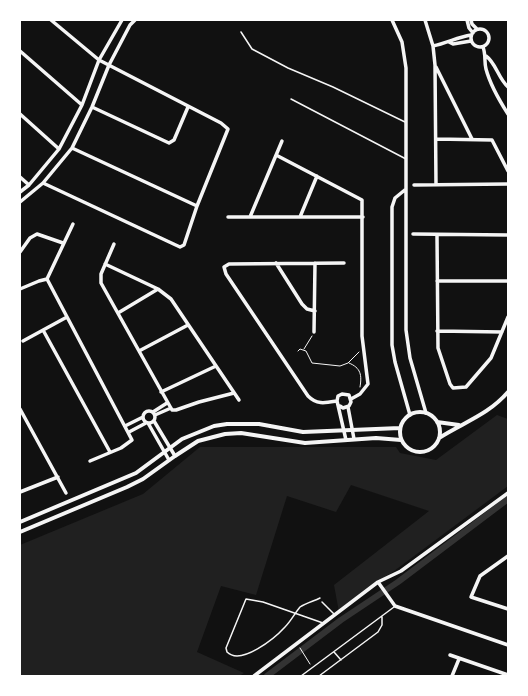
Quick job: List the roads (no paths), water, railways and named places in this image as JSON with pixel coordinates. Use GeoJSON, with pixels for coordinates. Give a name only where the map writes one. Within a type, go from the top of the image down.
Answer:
{"type":"FeatureCollection","features":[{"type":"Feature","properties":{"kind":"street"},"geometry":{"type":"LineString","coordinates":[[43,183],[180,247],[184,245],[197,206],[228,129],[221,123],[99,60],[51,20]]}},
{"type":"Feature","properties":{"kind":"street"},"geometry":{"type":"LineString","coordinates":[[20,192],[29,185],[59,149],[82,105],[99,60],[122,20]]}},
{"type":"Feature","properties":{"kind":"street"},"geometry":{"type":"LineString","coordinates":[[20,202],[43,183],[72,148],[92,107],[109,65],[130,25],[135,20]]}},
{"type":"Feature","properties":{"kind":"street"},"geometry":{"type":"LineString","coordinates":[[392,20],[398,32],[404,56],[406,158],[406,330],[410,358],[426,413]]}},
{"type":"Feature","properties":{"kind":"street"},"geometry":{"type":"LineString","coordinates":[[425,20],[433,46],[435,65],[436,185]]}},
{"type":"Feature","properties":{"kind":"street"},"geometry":{"type":"LineString","coordinates":[[467,20],[472,34],[472,41],[476,46],[483,47],[489,42],[489,36],[486,30],[477,29],[471,20]]}},
{"type":"Feature","properties":{"kind":"street"},"geometry":{"type":"LineString","coordinates":[[433,46],[472,34],[477,29]]}},
{"type":"Feature","properties":{"kind":"street"},"geometry":{"type":"LineString","coordinates":[[449,42],[452,44],[472,41]]}},
{"type":"Feature","properties":{"kind":"street"},"geometry":{"type":"LineString","coordinates":[[483,47],[489,76],[508,114]]}},
{"type":"Feature","properties":{"kind":"street"},"geometry":{"type":"LineString","coordinates":[[20,51],[82,105]]}},
{"type":"Feature","properties":{"kind":"street"},"geometry":{"type":"LineString","coordinates":[[486,56],[492,62],[496,72],[508,87]]}},
{"type":"Feature","properties":{"kind":"street"},"geometry":{"type":"LineString","coordinates":[[435,65],[472,139]]}},
{"type":"Feature","properties":{"kind":"street"},"geometry":{"type":"LineString","coordinates":[[489,76],[496,72]]}},
{"type":"Feature","properties":{"kind":"street"},"geometry":{"type":"LineString","coordinates":[[92,107],[169,143],[174,140],[188,106]]}},
{"type":"Feature","properties":{"kind":"street"},"geometry":{"type":"LineString","coordinates":[[20,114],[59,149]]}},
{"type":"Feature","properties":{"kind":"street"},"geometry":{"type":"LineString","coordinates":[[436,139],[492,140],[508,171]]}},
{"type":"Feature","properties":{"kind":"street"},"geometry":{"type":"LineString","coordinates":[[250,217],[282,141]]}},
{"type":"Feature","properties":{"kind":"street"},"geometry":{"type":"LineString","coordinates":[[72,148],[197,206]]}},
{"type":"Feature","properties":{"kind":"street"},"geometry":{"type":"LineString","coordinates":[[276,155],[362,200],[363,349],[368,384],[360,394],[351,399]]}},
{"type":"Feature","properties":{"kind":"street"},"geometry":{"type":"LineString","coordinates":[[300,217],[317,176]]}},
{"type":"Feature","properties":{"kind":"street"},"geometry":{"type":"LineString","coordinates":[[20,177],[29,185]]}},
{"type":"Feature","properties":{"kind":"street"},"geometry":{"type":"LineString","coordinates":[[414,185],[508,184]]}},
{"type":"Feature","properties":{"kind":"street"},"geometry":{"type":"LineString","coordinates":[[406,189],[395,198],[392,207],[392,334],[395,362],[410,415]]}},
{"type":"Feature","properties":{"kind":"street"},"geometry":{"type":"LineString","coordinates":[[228,217],[363,217]]}},
{"type":"Feature","properties":{"kind":"street"},"geometry":{"type":"LineString","coordinates":[[47,279],[73,224]]}},
{"type":"Feature","properties":{"kind":"street"},"geometry":{"type":"LineString","coordinates":[[20,252],[30,238],[37,234],[63,243]]}},
{"type":"Feature","properties":{"kind":"street"},"geometry":{"type":"LineString","coordinates":[[413,234],[437,236],[508,235]]}},
{"type":"Feature","properties":{"kind":"street"},"geometry":{"type":"LineString","coordinates":[[437,236],[438,348],[450,384],[453,388],[466,387],[484,369],[491,358],[508,317]]}},
{"type":"Feature","properties":{"kind":"street"},"geometry":{"type":"LineString","coordinates":[[114,244],[100,278],[101,283],[171,408],[176,410],[199,402],[234,393]]}},
{"type":"Feature","properties":{"kind":"street"},"geometry":{"type":"LineString","coordinates":[[276,263],[302,304],[307,309],[315,311]]}},
{"type":"Feature","properties":{"kind":"street"},"geometry":{"type":"LineString","coordinates":[[314,332],[315,263]]}},
{"type":"Feature","properties":{"kind":"street"},"geometry":{"type":"LineString","coordinates":[[337,401],[325,403],[314,402],[308,396],[226,274],[224,267],[229,264],[344,263]]}},
{"type":"Feature","properties":{"kind":"street"},"geometry":{"type":"LineString","coordinates":[[105,264],[158,289],[172,299],[239,400]]}},
{"type":"Feature","properties":{"kind":"street"},"geometry":{"type":"LineString","coordinates":[[20,289],[47,279]]}},
{"type":"Feature","properties":{"kind":"street"},"geometry":{"type":"LineString","coordinates":[[47,279],[132,440],[121,448],[90,461]]}},
{"type":"Feature","properties":{"kind":"street"},"geometry":{"type":"LineString","coordinates":[[437,280],[508,281]]}},
{"type":"Feature","properties":{"kind":"street"},"geometry":{"type":"LineString","coordinates":[[118,313],[158,289]]}},
{"type":"Feature","properties":{"kind":"street"},"geometry":{"type":"LineString","coordinates":[[23,341],[67,317]]}},
{"type":"Feature","properties":{"kind":"street"},"geometry":{"type":"LineString","coordinates":[[139,351],[188,325]]}},
{"type":"Feature","properties":{"kind":"street"},"geometry":{"type":"LineString","coordinates":[[43,330],[110,452]]}},
{"type":"Feature","properties":{"kind":"street"},"geometry":{"type":"LineString","coordinates":[[437,331],[502,332]]}},
{"type":"Feature","properties":{"kind":"street"},"geometry":{"type":"LineString","coordinates":[[161,392],[216,366]]}},
{"type":"Feature","properties":{"kind":"street"},"geometry":{"type":"LineString","coordinates":[[439,438],[460,425],[481,416],[499,402],[508,392]]}},
{"type":"Feature","properties":{"kind":"street"},"geometry":{"type":"LineString","coordinates":[[346,440],[340,406],[337,401],[338,396],[342,394],[347,394],[351,399],[351,404],[348,407],[354,439]]}},
{"type":"Feature","properties":{"kind":"street"},"geometry":{"type":"LineString","coordinates":[[167,403],[154,414],[154,421],[174,456]]}},
{"type":"Feature","properties":{"kind":"street"},"geometry":{"type":"LineString","coordinates":[[340,406],[348,407]]}},
{"type":"Feature","properties":{"kind":"street"},"geometry":{"type":"LineString","coordinates":[[20,408],[66,493]]}},
{"type":"Feature","properties":{"kind":"street"},"geometry":{"type":"LineString","coordinates":[[125,426],[143,417],[145,412],[154,414],[171,408]]}},
{"type":"Feature","properties":{"kind":"street"},"geometry":{"type":"LineString","coordinates":[[437,422],[440,432],[439,438],[434,446],[422,452],[408,449],[401,440],[400,428],[403,421],[416,412],[426,413],[437,422],[460,425]]}},
{"type":"Feature","properties":{"kind":"street"},"geometry":{"type":"LineString","coordinates":[[143,417],[169,460]]}},
{"type":"Feature","properties":{"kind":"street"},"geometry":{"type":"LineString","coordinates":[[129,432],[154,421]]}},
{"type":"Feature","properties":{"kind":"street"},"geometry":{"type":"LineString","coordinates":[[20,522],[136,473],[170,447],[199,431],[228,424],[259,424],[303,432],[400,428]]}},
{"type":"Feature","properties":{"kind":"street"},"geometry":{"type":"LineString","coordinates":[[20,532],[127,487],[143,479],[174,456],[198,441],[225,434],[241,432],[305,442],[376,438],[401,440]]}},
{"type":"Feature","properties":{"kind":"street"},"geometry":{"type":"LineString","coordinates":[[20,492],[58,476]]}},
{"type":"Feature","properties":{"kind":"street"},"geometry":{"type":"LineString","coordinates":[[254,676],[378,582],[401,571],[508,493]]}},
{"type":"Feature","properties":{"kind":"street"},"geometry":{"type":"LineString","coordinates":[[508,556],[480,576],[472,597],[508,609]]}},
{"type":"Feature","properties":{"kind":"street"},"geometry":{"type":"LineString","coordinates":[[378,582],[395,606],[508,645]]}},
{"type":"Feature","properties":{"kind":"street"},"geometry":{"type":"LineString","coordinates":[[450,655],[508,675]]}},
{"type":"Feature","properties":{"kind":"street"},"geometry":{"type":"LineString","coordinates":[[452,676],[459,659]]}},
{"type":"Feature","properties":{"kind":"lane"},"geometry":{"type":"LineString","coordinates":[[241,32],[252,49],[288,68],[333,87],[405,122]]}},
{"type":"Feature","properties":{"kind":"lane"},"geometry":{"type":"LineString","coordinates":[[291,99],[406,158]]}},
{"type":"Feature","properties":{"kind":"lane"},"geometry":{"type":"LineString","coordinates":[[320,598],[303,606],[295,614],[284,628],[249,654],[238,656],[227,652],[226,648],[246,599],[263,602],[295,614],[323,623]]}},
{"type":"Feature","properties":{"kind":"lane"},"geometry":{"type":"LineString","coordinates":[[322,602],[336,615]]}},
{"type":"Feature","properties":{"kind":"lane"},"geometry":{"type":"LineString","coordinates":[[301,676],[395,606]]}},
{"type":"Feature","properties":{"kind":"lane"},"geometry":{"type":"LineString","coordinates":[[319,676],[378,632],[382,625],[382,616]]}},
{"type":"Feature","properties":{"kind":"lane"},"geometry":{"type":"LineString","coordinates":[[334,652],[341,660]]}},
{"type":"Feature","properties":{"kind":"waterway"},"geometry":{"type":"LineString","coordinates":[[267,676],[341,620],[398,582],[508,499]]}}]}
